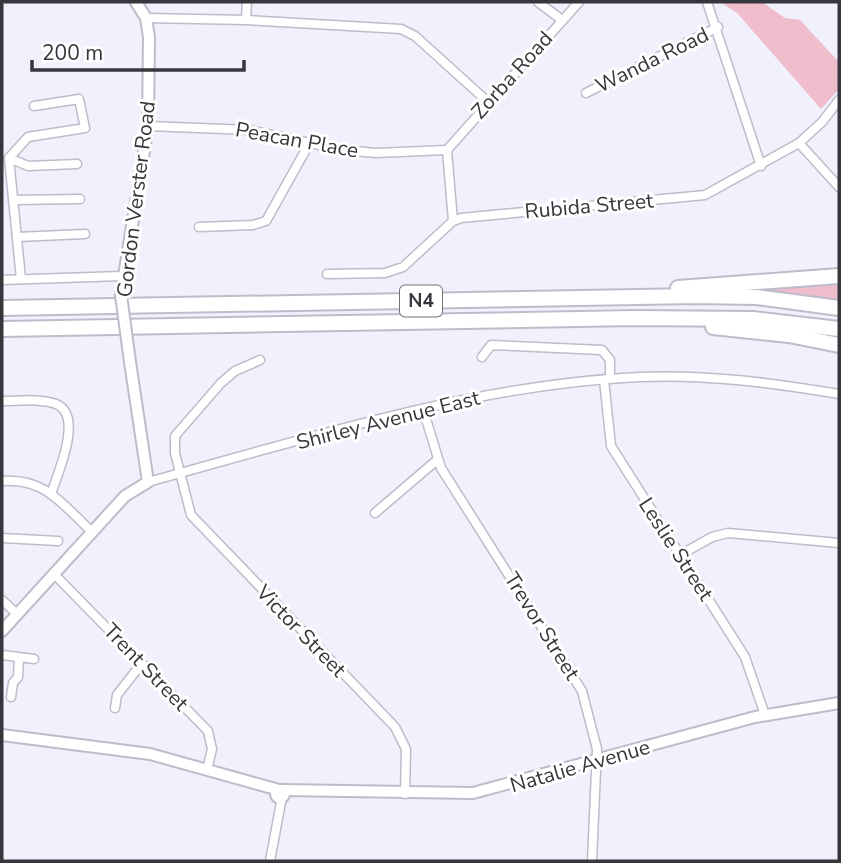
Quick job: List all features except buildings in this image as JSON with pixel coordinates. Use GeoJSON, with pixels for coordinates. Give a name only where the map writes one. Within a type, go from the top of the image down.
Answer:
{"type":"FeatureCollection","features":[{"type":"Feature","properties":{"kind":"highway"},"geometry":{"type":"LineString","coordinates":[[555,299],[839,276]]}},
{"type":"Feature","properties":{"kind":"highway","name":"N4"},"geometry":{"type":"LineString","coordinates":[[2,307],[756,297],[839,308]]}},
{"type":"Feature","properties":{"kind":"highway","name":"N4"},"geometry":{"type":"LineString","coordinates":[[2,330],[740,319],[839,329]]}},
{"type":"Feature","properties":{"kind":"highway"},"geometry":{"type":"LineString","coordinates":[[387,324],[700,326],[789,335],[839,345]]}},
{"type":"Feature","properties":{"kind":"street","name":"Gordon Verster Road"},"geometry":{"type":"LineString","coordinates":[[136,2],[146,18],[149,37],[148,126],[121,295],[148,482]]}},
{"type":"Feature","properties":{"kind":"street"},"geometry":{"type":"LineString","coordinates":[[246,20],[247,2]]}},
{"type":"Feature","properties":{"kind":"street"},"geometry":{"type":"LineString","coordinates":[[538,2],[562,20]]}},
{"type":"Feature","properties":{"kind":"street","name":"Zorba Road"},"geometry":{"type":"LineString","coordinates":[[447,150],[487,101],[579,2]]}},
{"type":"Feature","properties":{"kind":"street"},"geometry":{"type":"LineString","coordinates":[[708,2],[761,166]]}},
{"type":"Feature","properties":{"kind":"street"},"geometry":{"type":"LineString","coordinates":[[146,18],[246,20],[405,30],[487,101]]}},
{"type":"Feature","properties":{"kind":"street","name":"Wanda Road"},"geometry":{"type":"LineString","coordinates":[[586,93],[718,27]]}},
{"type":"Feature","properties":{"kind":"street"},"geometry":{"type":"LineString","coordinates":[[21,279],[9,158],[19,146],[35,135],[85,128],[79,99],[34,106]]}},
{"type":"Feature","properties":{"kind":"street","name":"Rubida Street"},"geometry":{"type":"LineString","coordinates":[[453,221],[470,216],[701,196],[761,166],[799,143],[822,122],[839,100]]}},
{"type":"Feature","properties":{"kind":"street","name":"Peacan Place"},"geometry":{"type":"LineString","coordinates":[[148,126],[249,130],[309,144],[376,153],[447,150]]}},
{"type":"Feature","properties":{"kind":"street"},"geometry":{"type":"LineString","coordinates":[[799,143],[839,187]]}},
{"type":"Feature","properties":{"kind":"street"},"geometry":{"type":"LineString","coordinates":[[199,228],[253,225],[266,221],[309,144]]}},
{"type":"Feature","properties":{"kind":"street"},"geometry":{"type":"LineString","coordinates":[[327,274],[397,270],[453,221],[447,150]]}},
{"type":"Feature","properties":{"kind":"street"},"geometry":{"type":"LineString","coordinates":[[9,158],[28,166],[77,164]]}},
{"type":"Feature","properties":{"kind":"street"},"geometry":{"type":"LineString","coordinates":[[13,200],[80,199]]}},
{"type":"Feature","properties":{"kind":"street"},"geometry":{"type":"LineString","coordinates":[[17,237],[85,234]]}},
{"type":"Feature","properties":{"kind":"street"},"geometry":{"type":"LineString","coordinates":[[2,280],[122,276]]}},
{"type":"Feature","properties":{"kind":"street","name":"Leslie Street"},"geometry":{"type":"LineString","coordinates":[[482,357],[491,345],[602,350],[609,358],[607,379],[611,446],[747,661],[765,715]]}},
{"type":"Feature","properties":{"kind":"street","name":"Victor Street"},"geometry":{"type":"LineString","coordinates":[[260,360],[226,378],[179,428],[174,441],[193,520],[400,734],[406,752],[405,794]]}},
{"type":"Feature","properties":{"kind":"street","name":"Shirley Avenue East"},"geometry":{"type":"LineString","coordinates":[[2,631],[125,496],[148,482],[423,409],[527,387],[654,377],[747,381],[839,394]]}},
{"type":"Feature","properties":{"kind":"street"},"geometry":{"type":"LineString","coordinates":[[2,401],[46,401],[60,406],[67,414],[70,429],[51,494]]}},
{"type":"Feature","properties":{"kind":"street","name":"Trevor Street"},"geometry":{"type":"LineString","coordinates":[[423,409],[437,460],[580,686],[593,725],[597,762],[592,861]]}},
{"type":"Feature","properties":{"kind":"street"},"geometry":{"type":"LineString","coordinates":[[375,513],[437,460]]}},
{"type":"Feature","properties":{"kind":"street"},"geometry":{"type":"LineString","coordinates":[[2,481],[30,481],[51,494],[92,532]]}},
{"type":"Feature","properties":{"kind":"street"},"geometry":{"type":"LineString","coordinates":[[680,555],[712,537],[728,533],[839,543]]}},
{"type":"Feature","properties":{"kind":"street"},"geometry":{"type":"LineString","coordinates":[[2,538],[58,541]]}},
{"type":"Feature","properties":{"kind":"street","name":"Trent Street"},"geometry":{"type":"LineString","coordinates":[[54,574],[208,731],[212,749],[207,770]]}},
{"type":"Feature","properties":{"kind":"street"},"geometry":{"type":"LineString","coordinates":[[2,600],[17,614]]}},
{"type":"Feature","properties":{"kind":"street"},"geometry":{"type":"LineString","coordinates":[[2,655],[34,659]]}},
{"type":"Feature","properties":{"kind":"street"},"geometry":{"type":"LineString","coordinates":[[11,697],[13,683],[19,677],[19,658]]}},
{"type":"Feature","properties":{"kind":"street"},"geometry":{"type":"LineString","coordinates":[[115,708],[117,695],[142,663]]}},
{"type":"Feature","properties":{"kind":"street","name":"Natalie Avenue"},"geometry":{"type":"LineString","coordinates":[[280,794],[473,793],[765,715],[839,703]]}},
{"type":"Feature","properties":{"kind":"street"},"geometry":{"type":"LineString","coordinates":[[2,735],[141,752],[280,794],[270,861]]}},
{"type":"Feature","properties":{"kind":"shaded area"},"geometry":{"type":"Polygon","coordinates":[[[720,2],[762,2],[785,18],[800,20],[839,62],[839,89],[821,109],[737,13],[720,2]]]}},
{"type":"Feature","properties":{"kind":"shaded area"},"geometry":{"type":"Polygon","coordinates":[[[839,279],[839,300],[741,289],[839,279]]]}}]}
